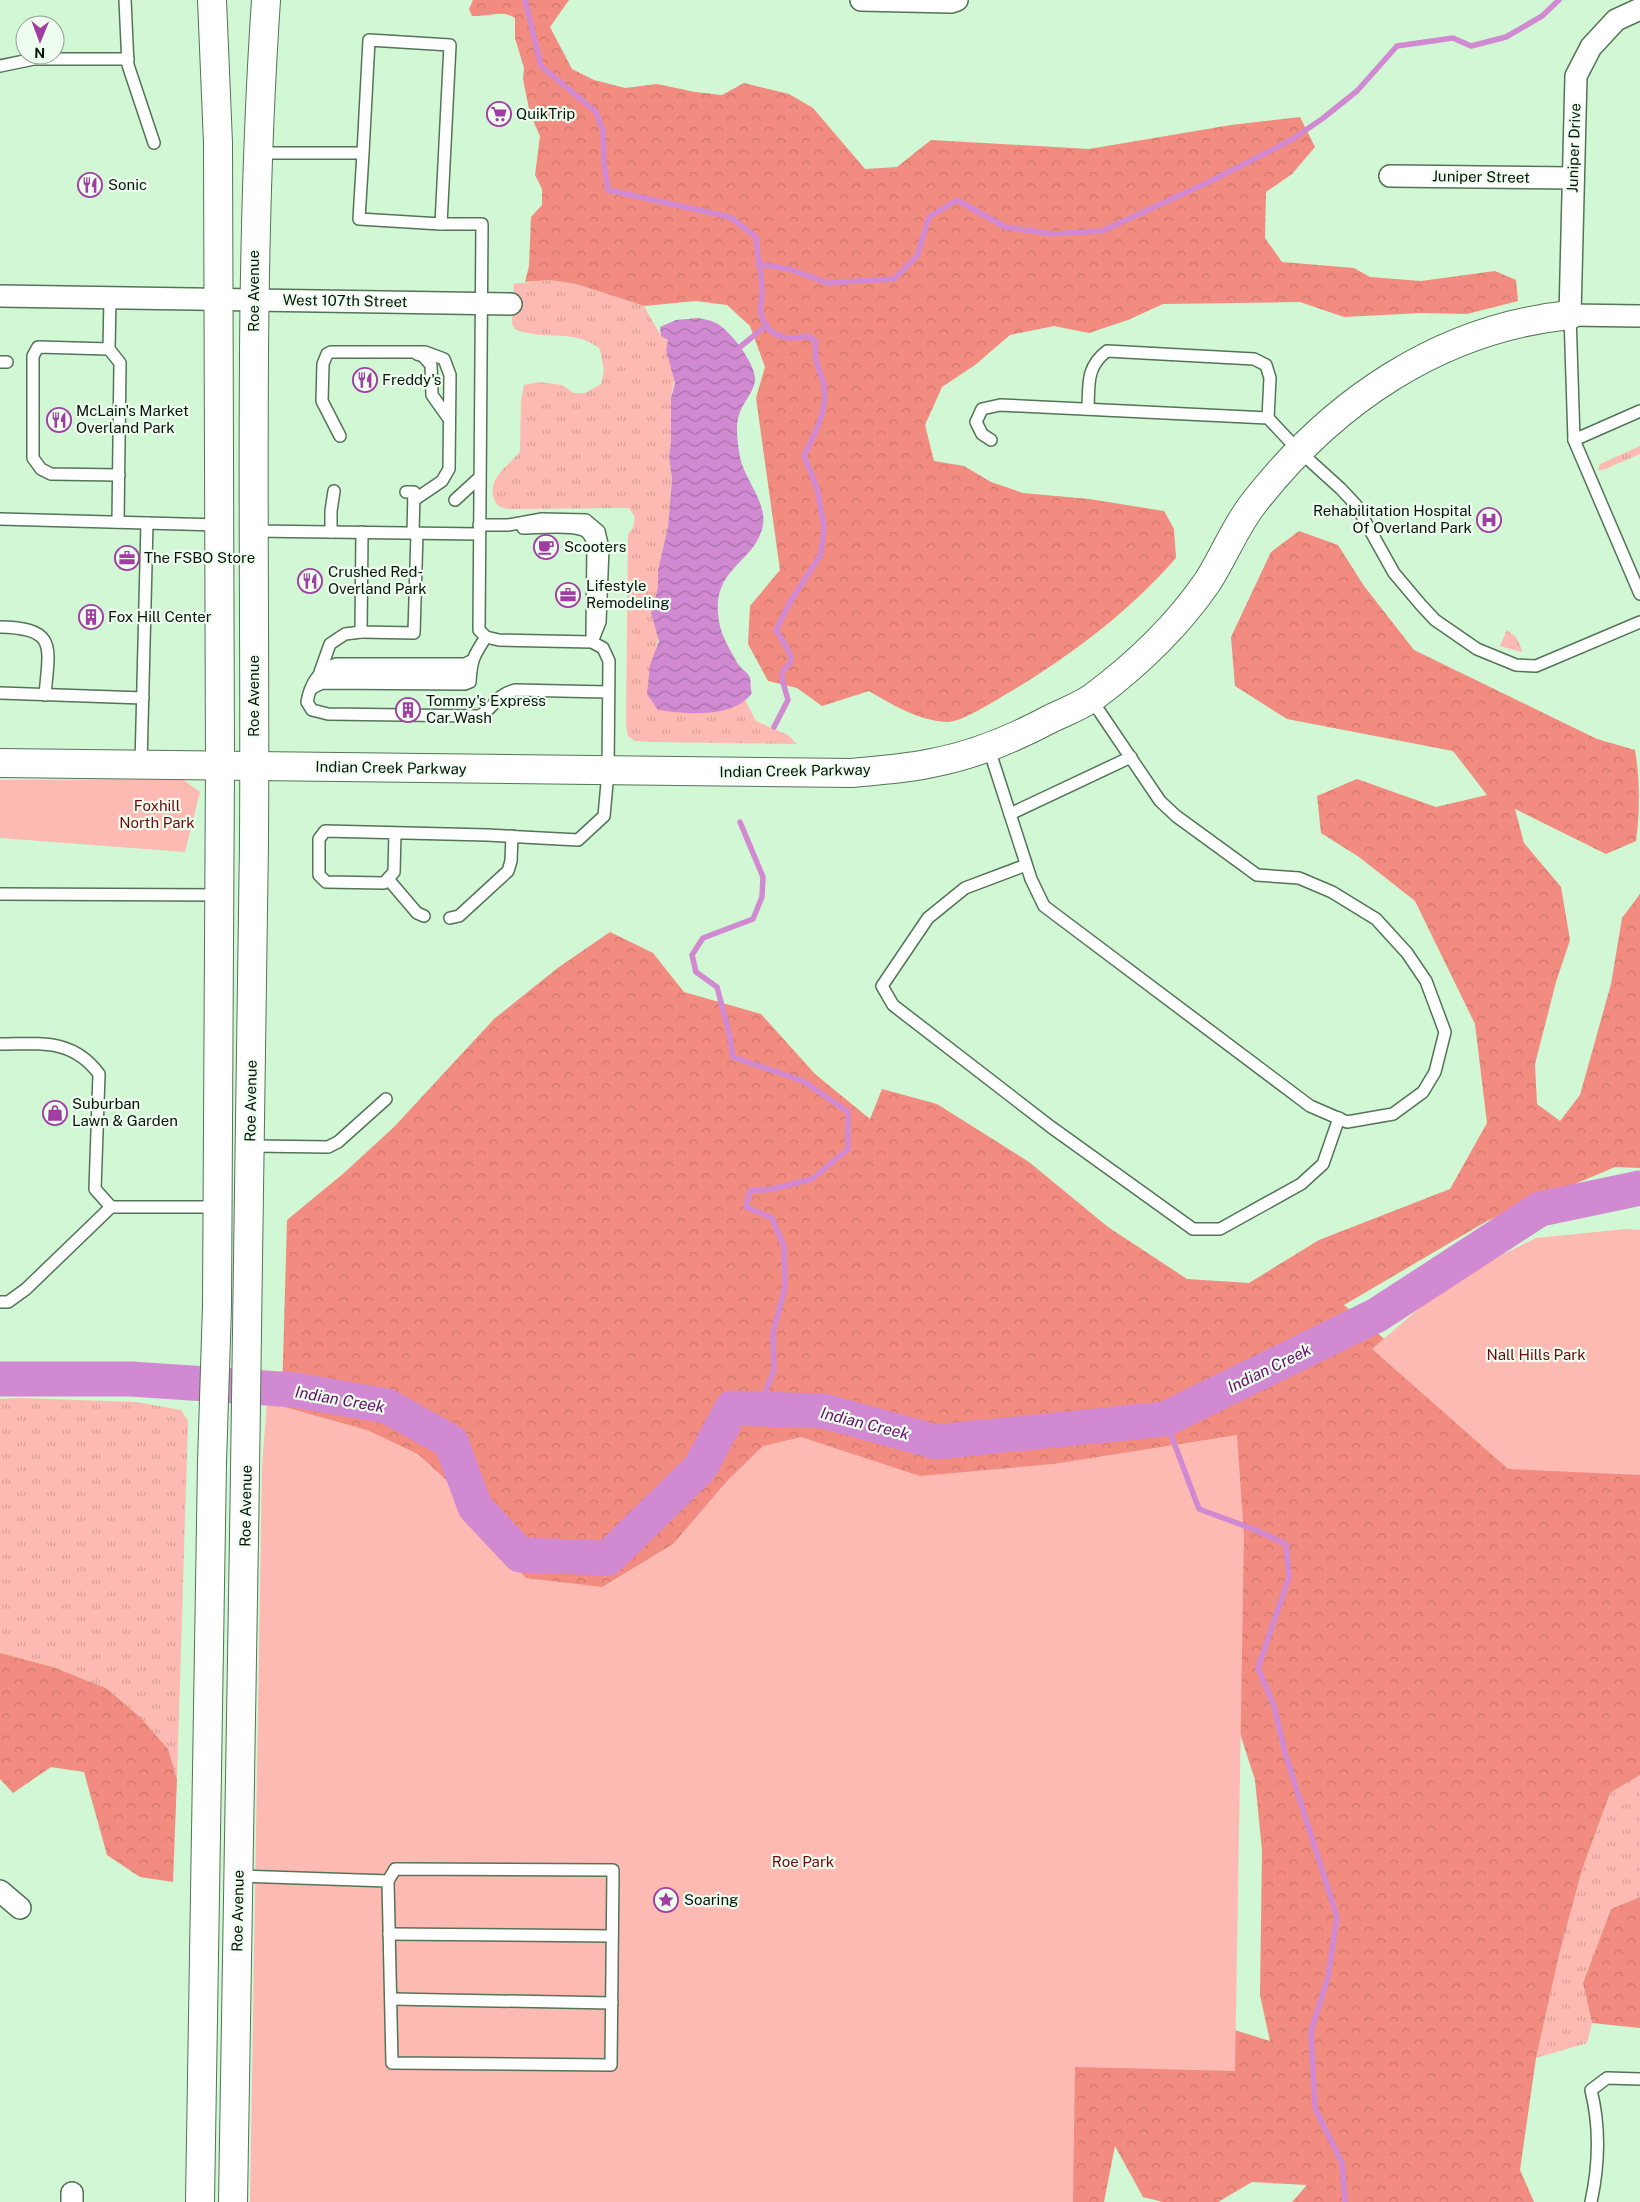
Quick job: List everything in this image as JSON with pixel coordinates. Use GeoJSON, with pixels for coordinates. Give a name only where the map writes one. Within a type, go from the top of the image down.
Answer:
{"type":"FeatureCollection","features":[{"type":"Feature","properties":{"kind":"main road"},"geometry":{"type":"LineString","coordinates":[[200,2202],[218,1207],[220,766],[217,299],[218,143],[212,0]]}},
{"type":"Feature","properties":{"kind":"main road","name":"Roe Avenue"},"geometry":{"type":"LineString","coordinates":[[233,2202],[251,1146],[255,531],[254,299],[257,153],[266,0]]}},
{"type":"Feature","properties":{"kind":"main road","name":"Indian Creek Parkway"},"geometry":{"type":"LineString","coordinates":[[0,763],[608,772],[852,773],[932,763],[1012,739],[1091,699],[1159,640],[1207,581],[1252,505],[1298,450],[1340,411],[1406,366],[1477,335],[1542,318],[1570,315]]}},
{"type":"Feature","properties":{"kind":"main road"},"geometry":{"type":"LineString","coordinates":[[205,1868],[238,1876]]}},
{"type":"Feature","properties":{"kind":"street"},"geometry":{"type":"LineString","coordinates":[[861,0],[951,2],[957,0]]}},
{"type":"Feature","properties":{"kind":"street","name":"Juniper Drive"},"geometry":{"type":"LineString","coordinates":[[1570,315],[1576,76],[1591,46],[1616,20],[1640,9]]}},
{"type":"Feature","properties":{"kind":"street","name":"Juniper Street"},"geometry":{"type":"LineString","coordinates":[[1390,176],[1573,178]]}},
{"type":"Feature","properties":{"kind":"street","name":"West 107th Street"},"geometry":{"type":"LineString","coordinates":[[0,296],[511,304]]}},
{"type":"Feature","properties":{"kind":"street"},"geometry":{"type":"LineString","coordinates":[[1570,315],[1640,316]]}},
{"type":"Feature","properties":{"kind":"street"},"geometry":{"type":"LineString","coordinates":[[0,1890],[20,1908]]}},
{"type":"Feature","properties":{"kind":"lane"},"geometry":{"type":"LineString","coordinates":[[125,0],[128,59],[154,143]]}},
{"type":"Feature","properties":{"kind":"lane"},"geometry":{"type":"LineString","coordinates":[[395,834],[394,872],[384,883],[326,882],[319,875],[319,839],[325,831],[512,836],[578,840],[604,816],[608,772],[609,661],[603,648],[592,642],[499,640],[486,637],[479,630],[482,224],[441,224],[359,219],[369,40],[450,46],[441,224]]}},
{"type":"Feature","properties":{"kind":"lane"},"geometry":{"type":"LineString","coordinates":[[0,66],[34,59],[128,59]]}},
{"type":"Feature","properties":{"kind":"lane"},"geometry":{"type":"LineString","coordinates":[[257,153],[362,153]]}},
{"type":"Feature","properties":{"kind":"lane"},"geometry":{"type":"LineString","coordinates":[[110,298],[110,349],[120,364],[118,522]]}},
{"type":"Feature","properties":{"kind":"lane"},"geometry":{"type":"LineString","coordinates":[[1570,315],[1574,440],[1640,594]]}},
{"type":"Feature","properties":{"kind":"lane"},"geometry":{"type":"LineString","coordinates":[[110,349],[38,347],[33,356],[33,458],[41,469],[51,474],[119,475]]}},
{"type":"Feature","properties":{"kind":"lane"},"geometry":{"type":"LineString","coordinates":[[1088,409],[1090,376],[1095,360],[1107,351],[1254,359],[1266,365],[1270,378],[1268,418]]}},
{"type":"Feature","properties":{"kind":"lane"},"geometry":{"type":"LineString","coordinates":[[340,436],[322,401],[323,364],[327,354],[331,352],[425,352],[444,359],[450,375],[448,473],[442,481],[410,496],[415,533],[414,633],[361,632],[345,634],[330,644],[307,702],[308,706],[319,713],[479,716],[488,712],[504,693],[515,690],[608,692]]}},
{"type":"Feature","properties":{"kind":"lane"},"geometry":{"type":"LineString","coordinates":[[411,352],[423,356],[431,365],[432,395],[435,402],[444,410],[449,421]]}},
{"type":"Feature","properties":{"kind":"lane"},"geometry":{"type":"LineString","coordinates":[[991,440],[982,434],[976,422],[982,409],[1000,405],[1268,418],[1298,450],[1341,488],[1356,505],[1394,573],[1421,605],[1435,620],[1477,649],[1516,665],[1536,666],[1640,622]]}},
{"type":"Feature","properties":{"kind":"lane"},"geometry":{"type":"LineString","coordinates":[[1574,440],[1640,411]]}},
{"type":"Feature","properties":{"kind":"lane"},"geometry":{"type":"LineString","coordinates":[[456,500],[479,478]]}},
{"type":"Feature","properties":{"kind":"lane"},"geometry":{"type":"LineString","coordinates":[[331,532],[331,511],[334,491]]}},
{"type":"Feature","properties":{"kind":"lane"},"geometry":{"type":"LineString","coordinates":[[0,519],[219,525]]}},
{"type":"Feature","properties":{"kind":"lane"},"geometry":{"type":"LineString","coordinates":[[141,765],[147,523]]}},
{"type":"Feature","properties":{"kind":"lane"},"geometry":{"type":"LineString","coordinates":[[255,531],[415,533],[479,529],[507,525],[514,528],[573,528],[585,531],[593,544],[592,642]]}},
{"type":"Feature","properties":{"kind":"lane"},"geometry":{"type":"LineString","coordinates":[[361,632],[362,532]]}},
{"type":"Feature","properties":{"kind":"lane"},"geometry":{"type":"LineString","coordinates":[[0,627],[24,627],[42,637],[48,646],[49,654],[45,694]]}},
{"type":"Feature","properties":{"kind":"lane"},"geometry":{"type":"LineString","coordinates":[[316,679],[322,683],[465,684],[470,682],[471,666],[486,637]]}},
{"type":"Feature","properties":{"kind":"lane"},"geometry":{"type":"LineString","coordinates":[[316,679],[336,664],[465,664],[471,666]]}},
{"type":"Feature","properties":{"kind":"lane"},"geometry":{"type":"LineString","coordinates":[[0,693],[143,698]]}},
{"type":"Feature","properties":{"kind":"lane"},"geometry":{"type":"LineString","coordinates":[[988,746],[1026,865],[1044,906],[1310,1106],[1347,1122],[1393,1114],[1423,1092],[1434,1072],[1445,1032],[1426,981],[1407,953],[1376,919],[1332,892],[1299,878],[1257,875],[1176,816],[1160,802],[1091,699]]}},
{"type":"Feature","properties":{"kind":"lane"},"geometry":{"type":"LineString","coordinates":[[1010,814],[1131,757]]}},
{"type":"Feature","properties":{"kind":"lane"},"geometry":{"type":"LineString","coordinates":[[450,918],[459,916],[508,871],[511,861],[512,836]]}},
{"type":"Feature","properties":{"kind":"lane"},"geometry":{"type":"LineString","coordinates":[[1026,865],[965,888],[928,918],[882,986],[893,1005],[1050,1127],[1193,1229],[1220,1229],[1301,1184],[1323,1164],[1339,1118]]}},
{"type":"Feature","properties":{"kind":"lane"},"geometry":{"type":"LineString","coordinates":[[388,879],[417,913],[424,916]]}},
{"type":"Feature","properties":{"kind":"lane"},"geometry":{"type":"LineString","coordinates":[[0,894],[219,895]]}},
{"type":"Feature","properties":{"kind":"lane"},"geometry":{"type":"LineString","coordinates":[[0,1044],[54,1044],[74,1051],[90,1063],[99,1074],[95,1189],[111,1206]]}},
{"type":"Feature","properties":{"kind":"lane"},"geometry":{"type":"LineString","coordinates":[[251,1146],[328,1147],[338,1142],[386,1099]]}},
{"type":"Feature","properties":{"kind":"lane"},"geometry":{"type":"LineString","coordinates":[[4,1302],[26,1289],[111,1206],[218,1207]]}},
{"type":"Feature","properties":{"kind":"lane"},"geometry":{"type":"LineString","coordinates":[[395,1869],[613,1870],[612,2065],[392,2063],[389,1934],[388,1881],[395,1869]]}},
{"type":"Feature","properties":{"kind":"lane"},"geometry":{"type":"LineString","coordinates":[[238,1876],[388,1881]]}},
{"type":"Feature","properties":{"kind":"lane"},"geometry":{"type":"LineString","coordinates":[[389,1934],[612,1936]]}},
{"type":"Feature","properties":{"kind":"lane"},"geometry":{"type":"LineString","coordinates":[[391,1999],[612,2003]]}},
{"type":"Feature","properties":{"kind":"lane"},"geometry":{"type":"LineString","coordinates":[[1591,2202],[1596,2178],[1597,2114],[1591,2090],[1607,2078],[1640,2079]]}},
{"type":"Feature","properties":{"kind":"green space"},"geometry":{"type":"Polygon","coordinates":[[[473,0],[569,0],[550,27],[572,69],[594,80],[625,88],[657,84],[695,92],[722,95],[744,83],[789,94],[813,108],[865,169],[897,167],[931,140],[1089,149],[1231,125],[1300,117],[1315,147],[1292,174],[1266,192],[1265,238],[1282,262],[1354,268],[1370,277],[1421,281],[1495,271],[1516,280],[1518,301],[1467,314],[1421,313],[1344,317],[1300,302],[1163,304],[1128,320],[1089,333],[1054,326],[1010,335],[975,365],[942,387],[925,425],[934,461],[964,466],[991,482],[1023,493],[1089,499],[1164,511],[1174,529],[1176,558],[1136,599],[1093,636],[1023,684],[987,706],[958,720],[951,722],[935,721],[915,715],[869,691],[822,706],[797,688],[768,681],[748,644],[750,606],[780,570],[756,398],[765,367],[750,326],[727,305],[696,301],[644,306],[576,284],[549,280],[525,282],[529,266],[531,217],[542,205],[542,189],[535,175],[540,136],[530,114],[523,79],[524,68],[515,38],[515,18],[505,14],[472,16],[469,9],[473,0]]]}},
{"type":"Feature","properties":{"kind":"green space"},"geometry":{"type":"Polygon","coordinates":[[[549,280],[576,284],[644,306],[661,336],[665,337],[669,342],[666,350],[675,375],[671,398],[671,442],[669,456],[672,479],[668,527],[658,570],[658,587],[651,613],[659,635],[656,648],[734,705],[745,700],[756,721],[788,735],[797,744],[654,742],[635,741],[628,736],[626,724],[628,534],[633,528],[635,517],[629,508],[509,509],[500,506],[495,501],[493,485],[496,479],[520,452],[521,400],[524,385],[539,382],[562,385],[574,393],[585,393],[601,384],[604,371],[600,349],[590,342],[569,336],[526,333],[515,329],[512,324],[514,284],[549,280]]]}},
{"type":"Feature","properties":{"kind":"green space"},"geometry":{"type":"Polygon","coordinates":[[[1640,446],[1640,454],[1603,470],[1598,470],[1600,464],[1640,446]]]}},
{"type":"Feature","properties":{"kind":"green space"},"geometry":{"type":"Polygon","coordinates":[[[1299,531],[1338,545],[1364,586],[1414,650],[1597,739],[1635,750],[1639,796],[1636,841],[1606,854],[1515,809],[1524,843],[1561,887],[1570,940],[1556,982],[1535,1064],[1537,1104],[1560,1121],[1580,1095],[1611,984],[1622,918],[1640,894],[1640,1168],[1615,1167],[1487,1221],[1344,1305],[1458,1401],[1640,1461],[1640,1775],[1610,1793],[1582,1870],[1560,1951],[1536,2058],[1520,2170],[1534,2202],[1292,2202],[1307,2185],[1252,2182],[1218,2202],[1163,2202],[1143,2197],[1115,2146],[1104,2202],[1043,2202],[1057,2077],[1114,2035],[1196,2018],[1270,2041],[1260,1995],[1262,1850],[1255,1780],[1217,1662],[579,1611],[279,1502],[287,1220],[344,1173],[394,1127],[494,1019],[559,967],[610,932],[653,953],[684,992],[761,1014],[815,1074],[870,1119],[882,1089],[937,1104],[1029,1162],[1108,1227],[1187,1279],[1249,1283],[1319,1240],[1450,1189],[1487,1123],[1475,1024],[1415,901],[1359,857],[1321,833],[1317,796],[1357,779],[1436,807],[1487,795],[1453,751],[1287,719],[1235,686],[1231,637],[1271,552],[1299,531]]]}},
{"type":"Feature","properties":{"kind":"green space"},"geometry":{"type":"Polygon","coordinates":[[[1507,630],[1516,637],[1522,650],[1521,652],[1500,646],[1507,630]]]}},
{"type":"Feature","properties":{"kind":"green space","name":"Foxhill North Park"},"geometry":{"type":"Polygon","coordinates":[[[182,779],[200,792],[185,852],[0,838],[0,780],[182,779]]]}},
{"type":"Feature","properties":{"kind":"green space","name":"Nall Hills Park"},"geometry":{"type":"Polygon","coordinates":[[[1626,1229],[1640,1230],[1640,1475],[1508,1469],[1372,1349],[1453,1279],[1536,1238],[1626,1229]]]}},
{"type":"Feature","properties":{"kind":"green space"},"geometry":{"type":"Polygon","coordinates":[[[0,1399],[136,1402],[181,1410],[188,1421],[177,1779],[168,1749],[140,1717],[106,1688],[53,1667],[0,1653],[0,1399]]]}},
{"type":"Feature","properties":{"kind":"green space","name":"Roe Park"},"geometry":{"type":"Polygon","coordinates":[[[267,1402],[367,1430],[418,1454],[454,1487],[488,1538],[526,1578],[602,1587],[673,1544],[727,1481],[763,1446],[801,1437],[920,1476],[1053,1464],[1237,1435],[1244,1535],[1235,2071],[1075,2067],[1073,2202],[250,2202],[262,1466],[267,1402]]]}},
{"type":"Feature","properties":{"kind":"green space"},"geometry":{"type":"Polygon","coordinates":[[[0,1653],[53,1667],[106,1688],[140,1717],[168,1749],[177,1779],[173,1882],[140,1877],[107,1855],[84,1772],[51,1767],[13,1793],[0,1779],[0,1653]]]}},
{"type":"Feature","properties":{"kind":"green space"},"geometry":{"type":"Polygon","coordinates":[[[1640,1775],[1640,1897],[1611,1909],[1583,1983],[1592,2023],[1587,2043],[1536,2058],[1560,1951],[1582,1870],[1610,1793],[1640,1775]]]}},
{"type":"Feature","properties":{"kind":"green space"},"geometry":{"type":"Polygon","coordinates":[[[1640,1897],[1640,2028],[1592,2023],[1583,1983],[1611,1909],[1640,1897]]]}},
{"type":"Feature","properties":{"kind":"water"},"geometry":{"type":"Polygon","coordinates":[[[698,318],[709,320],[722,327],[742,349],[752,366],[754,386],[742,406],[737,425],[737,436],[742,465],[762,508],[763,525],[759,538],[722,585],[718,598],[718,613],[722,634],[738,664],[749,676],[752,693],[744,701],[721,711],[682,713],[658,710],[647,694],[650,665],[659,641],[651,613],[658,587],[658,570],[668,527],[672,479],[669,456],[671,442],[671,398],[675,383],[666,350],[668,340],[661,336],[660,327],[676,320],[698,318]]]}},
{"type":"Feature","properties":{"kind":"waterway"},"geometry":{"type":"LineString","coordinates":[[525,0],[541,66],[596,112],[603,131],[604,164],[608,190],[730,217],[756,237],[762,284],[761,311],[768,328],[779,336],[792,338],[807,336],[816,341],[815,355],[824,386],[824,405],[812,440],[804,456],[817,488],[824,527],[821,554],[790,602],[776,630],[791,657],[790,664],[783,670],[782,679],[788,700],[774,727]]}},
{"type":"Feature","properties":{"kind":"waterway"},"geometry":{"type":"LineString","coordinates":[[758,264],[789,269],[828,283],[894,279],[917,256],[929,217],[957,200],[1005,227],[1053,234],[1102,231],[1211,181],[1291,140],[1322,119],[1357,91],[1397,46],[1453,38],[1471,46],[1506,37],[1542,16],[1559,0]]}},
{"type":"Feature","properties":{"kind":"waterway"},"geometry":{"type":"LineString","coordinates":[[740,347],[767,325]]}},
{"type":"Feature","properties":{"kind":"waterway"},"geometry":{"type":"LineString","coordinates":[[740,822],[763,877],[762,897],[753,919],[703,938],[692,955],[696,972],[717,987],[733,1057],[803,1081],[848,1112],[848,1149],[812,1179],[772,1189],[750,1191],[746,1207],[772,1218],[784,1247],[785,1287],[773,1333],[774,1370],[765,1393],[740,1408]]}},
{"type":"Feature","properties":{"kind":"waterway","name":"Indian Creek"},"geometry":{"type":"LineString","coordinates":[[0,1379],[131,1379],[295,1390],[387,1406],[451,1442],[475,1507],[520,1555],[608,1558],[700,1468],[732,1408],[824,1411],[936,1442],[1165,1419],[1377,1315],[1540,1209],[1640,1188]]}},
{"type":"Feature","properties":{"kind":"waterway"},"geometry":{"type":"LineString","coordinates":[[1165,1419],[1199,1509],[1253,1529],[1286,1544],[1289,1577],[1258,1668],[1274,1706],[1285,1753],[1337,1917],[1328,1977],[1311,2031],[1315,2108],[1342,2163],[1345,2202]]}},
{"type":"Feature","properties":{"kind":"place","name":"QuikTrip"},"geometry":{"type":"Point","coordinates":[499,114]}},
{"type":"Feature","properties":{"kind":"place","name":"Sonic"},"geometry":{"type":"Point","coordinates":[90,185]}},
{"type":"Feature","properties":{"kind":"place","name":"Freddy's"},"geometry":{"type":"Point","coordinates":[365,380]}},
{"type":"Feature","properties":{"kind":"place","name":"McLain's Market Overland Park"},"geometry":{"type":"Point","coordinates":[59,420]}},
{"type":"Feature","properties":{"kind":"place","name":"Rehabilitation Hospital Of Overland Park"},"geometry":{"type":"Point","coordinates":[1489,520]}},
{"type":"Feature","properties":{"kind":"place","name":"Scooters"},"geometry":{"type":"Point","coordinates":[546,547]}},
{"type":"Feature","properties":{"kind":"place","name":"The FSBO Store"},"geometry":{"type":"Point","coordinates":[127,558]}},
{"type":"Feature","properties":{"kind":"place","name":"Crushed Red- Overland Park"},"geometry":{"type":"Point","coordinates":[310,581]}},
{"type":"Feature","properties":{"kind":"place","name":"Lifestyle Remodeling"},"geometry":{"type":"Point","coordinates":[568,595]}},
{"type":"Feature","properties":{"kind":"place","name":"Fox Hill Center"},"geometry":{"type":"Point","coordinates":[91,617]}},
{"type":"Feature","properties":{"kind":"place","name":"Tommy's Express Car Wash"},"geometry":{"type":"Point","coordinates":[408,710]}},
{"type":"Feature","properties":{"kind":"place","name":"Suburban Lawn & Garden"},"geometry":{"type":"Point","coordinates":[55,1113]}},
{"type":"Feature","properties":{"kind":"place","name":"Soaring"},"geometry":{"type":"Point","coordinates":[666,1900]}}]}
